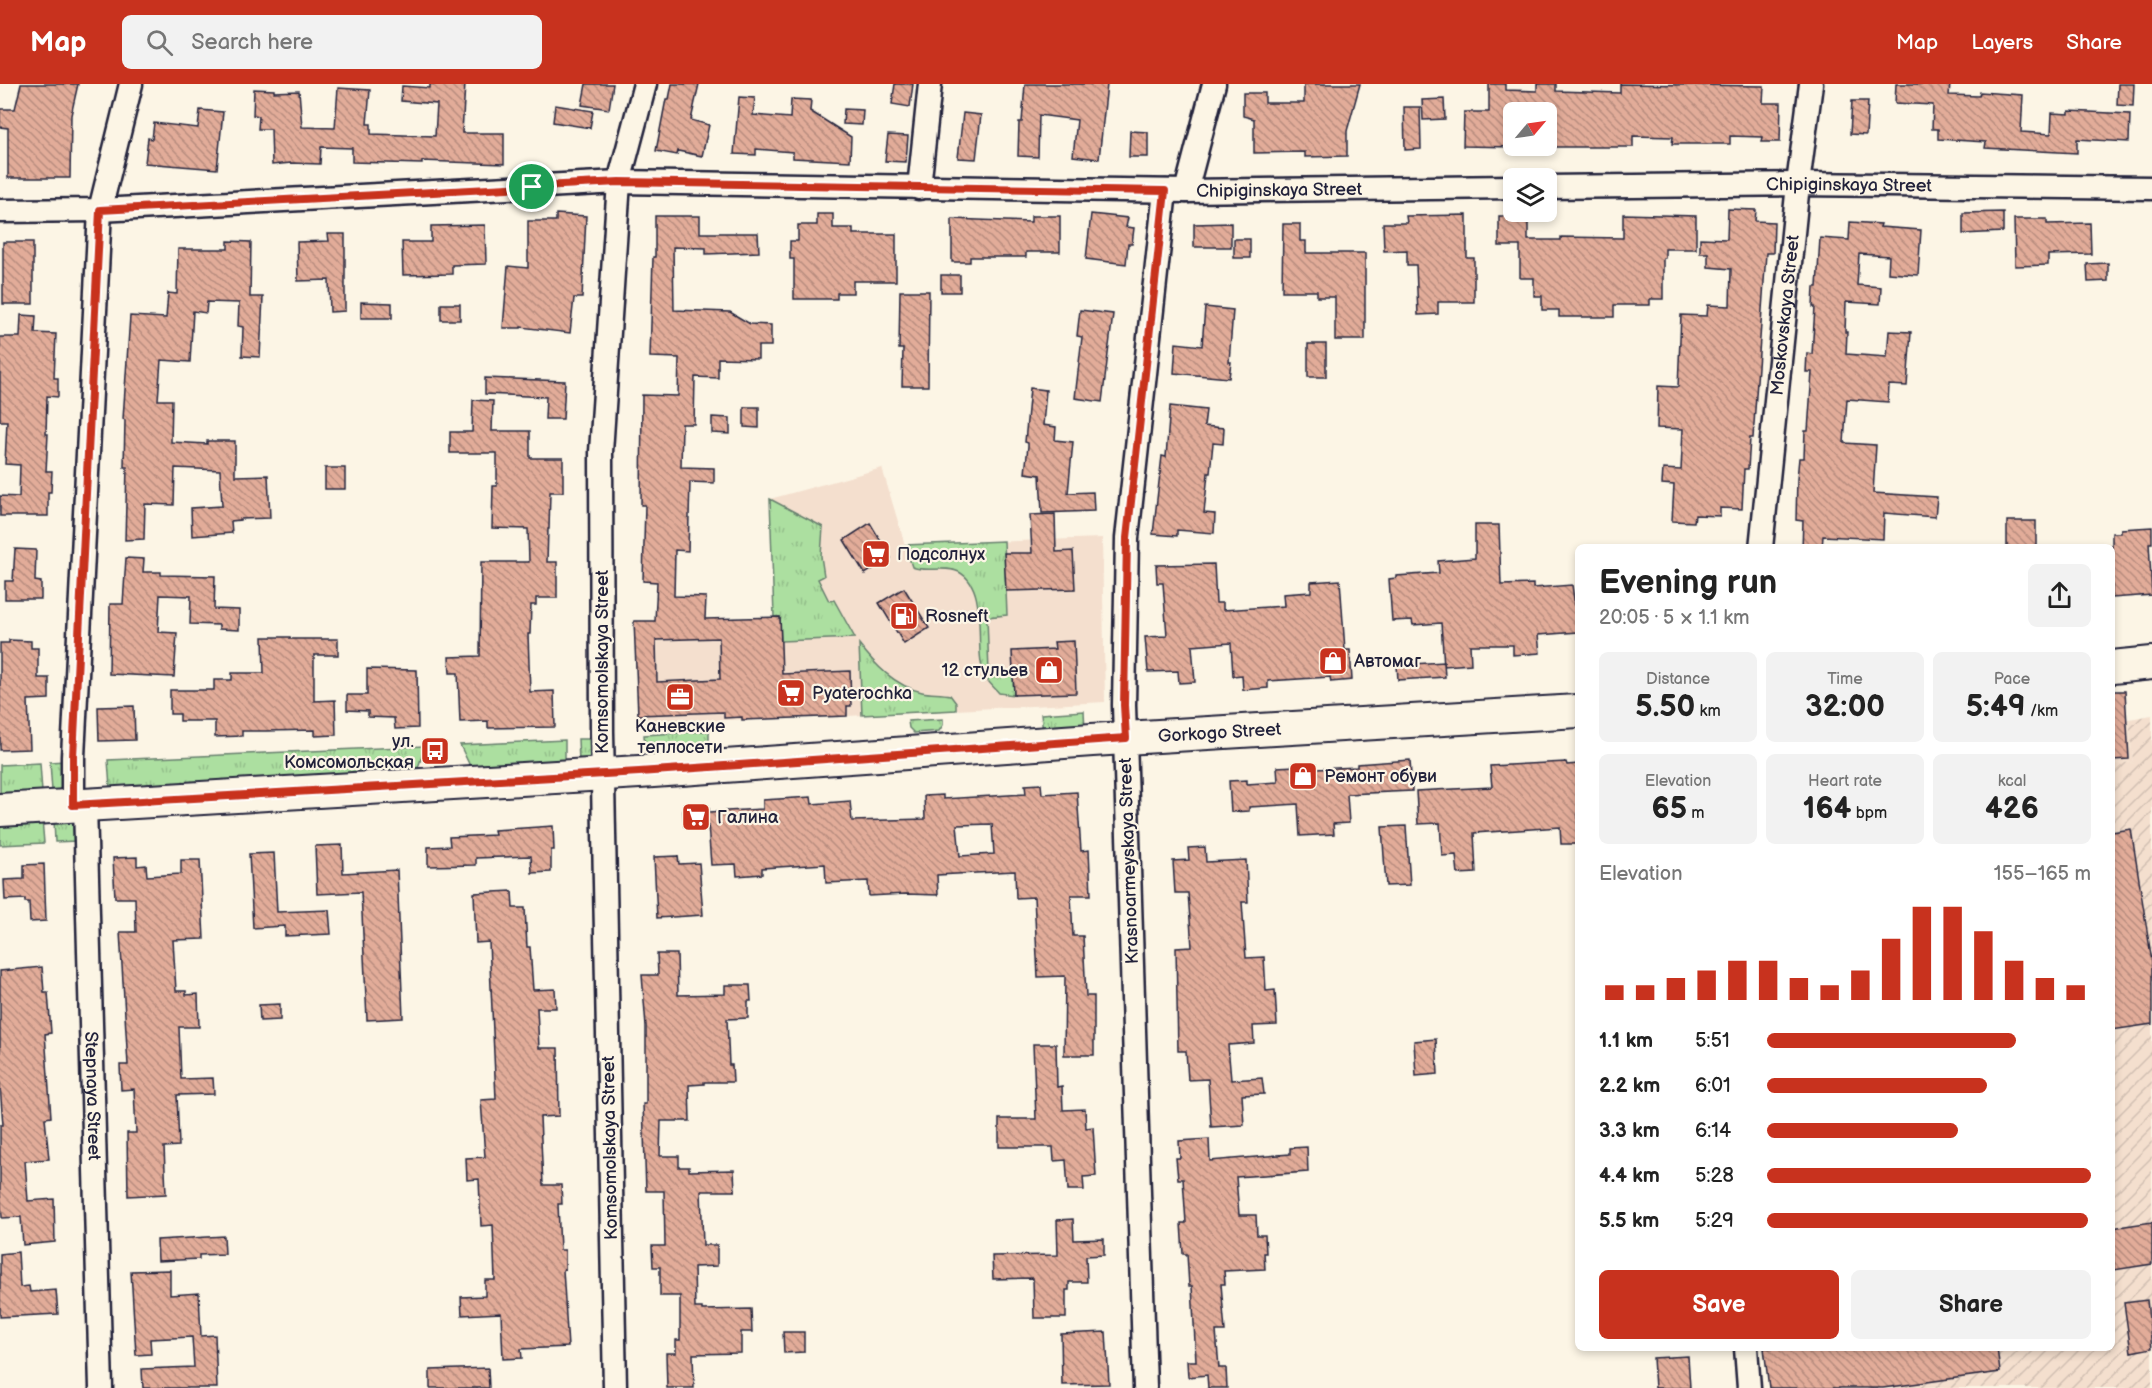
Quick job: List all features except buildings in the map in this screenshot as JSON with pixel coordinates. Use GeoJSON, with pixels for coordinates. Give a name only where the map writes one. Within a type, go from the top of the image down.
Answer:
{"type":"FeatureCollection","features":[{"type":"Feature","properties":{"kind":"main road"},"geometry":{"type":"LineString","coordinates":[[2115,667],[2152,663]]}},
{"type":"Feature","properties":{"kind":"main road","name":"Gorkogo Street"},"geometry":{"type":"LineString","coordinates":[[0,810],[1575,711]]}},
{"type":"Feature","properties":{"kind":"street","name":"Stepnaya Street"},"geometry":{"type":"LineString","coordinates":[[101,1388],[79,805],[73,757],[100,210],[131,84]]}},
{"type":"Feature","properties":{"kind":"street","name":"Komsomolskaya Street"},"geometry":{"type":"LineString","coordinates":[[615,1388],[603,773],[602,452],[619,182],[645,84]]}},
{"type":"Feature","properties":{"kind":"street"},"geometry":{"type":"LineString","coordinates":[[919,188],[930,84]]}},
{"type":"Feature","properties":{"kind":"street","name":"Krasnoarmeyskaya Street"},"geometry":{"type":"LineString","coordinates":[[1145,1388],[1124,705],[1127,538],[1175,191],[1214,84]]}},
{"type":"Feature","properties":{"kind":"street","name":"Moskovskaya Street"},"geometry":{"type":"LineString","coordinates":[[1761,544],[1798,184],[1811,84]]}},
{"type":"Feature","properties":{"kind":"street","name":"Chipiginskaya Street"},"geometry":{"type":"LineString","coordinates":[[0,211],[100,210],[619,182],[1175,191],[1503,188]]}},
{"type":"Feature","properties":{"kind":"street","name":"Chipiginskaya Street"},"geometry":{"type":"LineString","coordinates":[[1557,187],[1798,184],[2152,188]]}},
{"type":"Feature","properties":{"kind":"street"},"geometry":{"type":"LineString","coordinates":[[1746,1351],[1749,1388]]}},
{"type":"Feature","properties":{"kind":"shaded area"},"geometry":{"type":"Polygon","coordinates":[[[882,468],[905,545],[1102,538],[1105,702],[847,716],[639,723],[634,621],[774,617],[770,499],[882,468]]]}},
{"type":"Feature","properties":{"kind":"shaded area"},"geometry":{"type":"Polygon","coordinates":[[[2152,715],[2152,1388],[1769,1388],[1764,1351],[2115,1351],[2115,764],[2133,762],[2129,719],[2152,715]]]}},
{"type":"Feature","properties":{"kind":"shaded area"},"geometry":{"type":"Polygon","coordinates":[[[2129,719],[2133,762],[2115,764],[2115,720],[2129,719]]]}},
{"type":"Feature","properties":{"kind":"green space"},"geometry":{"type":"Polygon","coordinates":[[[770,499],[823,527],[821,556],[824,576],[818,579],[829,601],[834,600],[855,638],[781,641],[780,617],[774,617],[770,499]]]}},
{"type":"Feature","properties":{"kind":"green space"},"geometry":{"type":"Polygon","coordinates":[[[1004,541],[1007,615],[987,617],[989,673],[1013,673],[1014,695],[999,693],[984,674],[981,663],[978,605],[969,580],[954,570],[912,567],[905,545],[1004,541]]]}},
{"type":"Feature","properties":{"kind":"green space"},"geometry":{"type":"Polygon","coordinates":[[[859,644],[872,660],[894,680],[922,692],[950,695],[956,703],[956,710],[862,715],[859,644]]]}},
{"type":"Feature","properties":{"kind":"green space"},"geometry":{"type":"Polygon","coordinates":[[[1084,711],[1085,731],[1043,733],[1041,714],[1084,711]]]}},
{"type":"Feature","properties":{"kind":"green space"},"geometry":{"type":"Polygon","coordinates":[[[943,719],[943,725],[939,731],[914,733],[909,728],[908,721],[943,719]]]}},
{"type":"Feature","properties":{"kind":"green space"},"geometry":{"type":"Polygon","coordinates":[[[709,731],[709,754],[646,758],[644,735],[709,731]]]}},
{"type":"Feature","properties":{"kind":"green space"},"geometry":{"type":"Polygon","coordinates":[[[578,739],[593,739],[594,755],[586,761],[579,762],[578,739]]]}},
{"type":"Feature","properties":{"kind":"green space"},"geometry":{"type":"Polygon","coordinates":[[[565,740],[565,762],[471,768],[460,745],[565,740]]]}},
{"type":"Feature","properties":{"kind":"green space"},"geometry":{"type":"Polygon","coordinates":[[[425,746],[417,771],[110,788],[108,760],[425,746]]]}},
{"type":"Feature","properties":{"kind":"green space"},"geometry":{"type":"Polygon","coordinates":[[[65,761],[66,784],[57,791],[52,791],[50,762],[65,761]]]}},
{"type":"Feature","properties":{"kind":"green space"},"geometry":{"type":"Polygon","coordinates":[[[40,763],[42,792],[0,794],[0,765],[40,763]]]}},
{"type":"Feature","properties":{"kind":"green space"},"geometry":{"type":"Polygon","coordinates":[[[67,818],[75,827],[76,841],[55,842],[54,819],[67,818]]]}},
{"type":"Feature","properties":{"kind":"green space"},"geometry":{"type":"Polygon","coordinates":[[[42,819],[44,843],[0,845],[0,822],[42,819]]]}},
{"type":"Feature","properties":{"kind":"place","name":"Подсолнух"},"geometry":{"type":"Point","coordinates":[876,554]}},
{"type":"Feature","properties":{"kind":"place","name":"Rosneft"},"geometry":{"type":"Point","coordinates":[904,616]}},
{"type":"Feature","properties":{"kind":"place","name":"Автомаг"},"geometry":{"type":"Point","coordinates":[1333,661]}},
{"type":"Feature","properties":{"kind":"place","name":"12 стульев"},"geometry":{"type":"Point","coordinates":[1049,670]}},
{"type":"Feature","properties":{"kind":"place","name":"Pyaterochka"},"geometry":{"type":"Point","coordinates":[791,693]}},
{"type":"Feature","properties":{"kind":"place","name":"Каневские теплосети"},"geometry":{"type":"Point","coordinates":[680,697]}},
{"type":"Feature","properties":{"kind":"place","name":"ул. Комсомольская"},"geometry":{"type":"Point","coordinates":[435,751]}},
{"type":"Feature","properties":{"kind":"place","name":"Ремонт обуви"},"geometry":{"type":"Point","coordinates":[1303,776]}},
{"type":"Feature","properties":{"kind":"place","name":"Галина"},"geometry":{"type":"Point","coordinates":[696,817]}},
{"type":"Feature","properties":{"kind":"route"},"geometry":{"type":"LineString","coordinates":[[619,182],[1165,191],[1127,538],[1124,705],[1126,738],[639,772],[73,805],[73,757],[100,210],[532,187],[619,182]]}}]}
